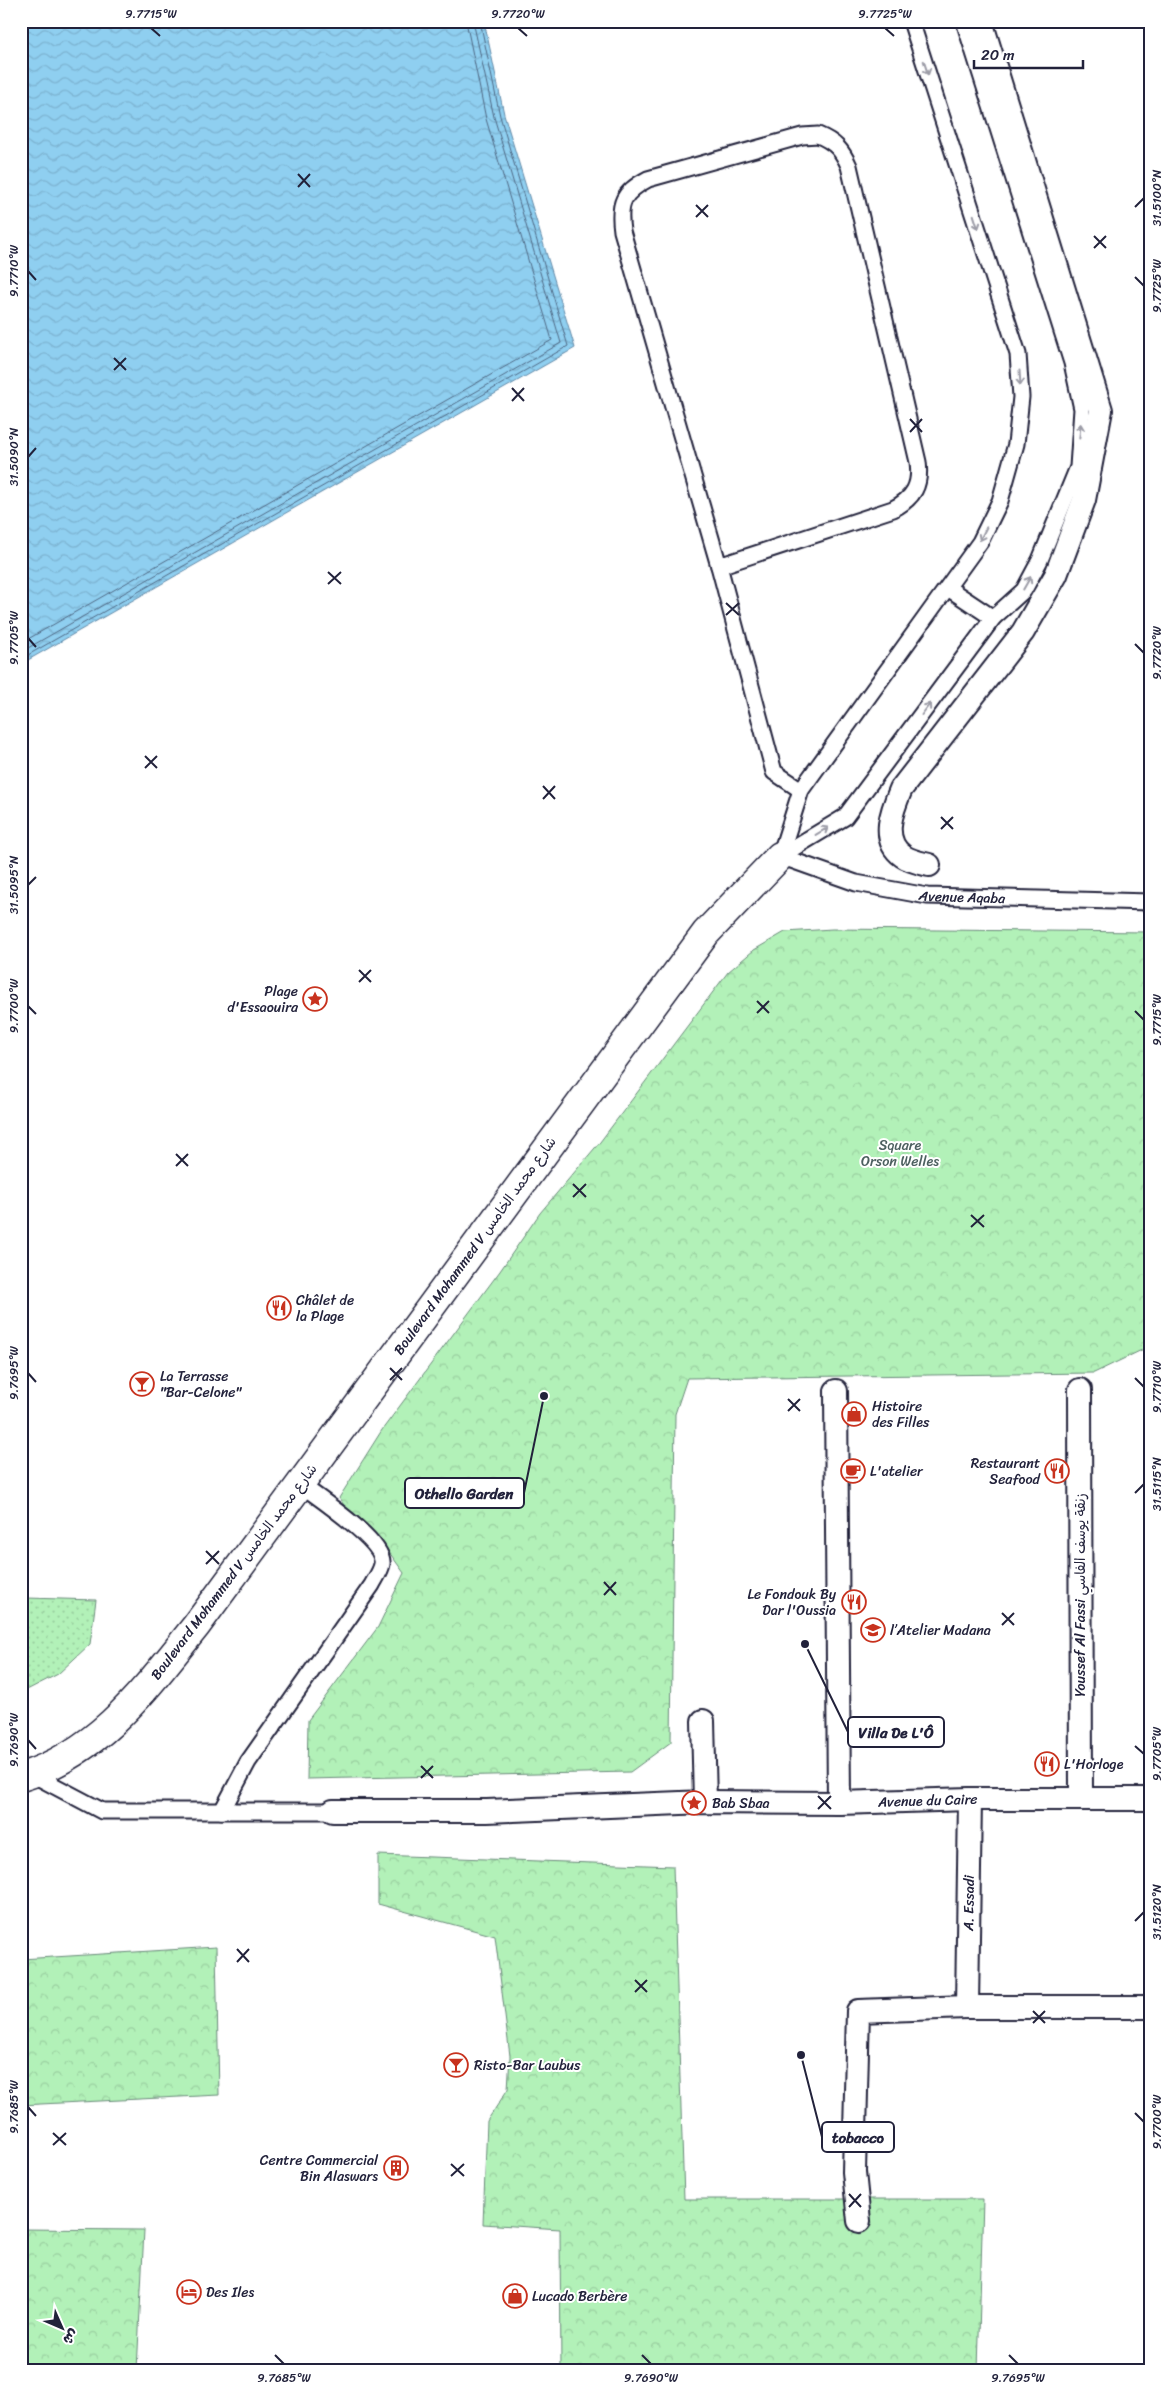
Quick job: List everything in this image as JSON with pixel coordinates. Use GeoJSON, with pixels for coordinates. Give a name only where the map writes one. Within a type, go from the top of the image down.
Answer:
{"type":"FeatureCollection","features":[{"type":"Feature","properties":{"kind":"street"},"geometry":{"type":"LineString","coordinates":[[929,865],[904,857],[892,845],[889,816],[901,789],[1023,632],[1056,575],[1084,500],[1101,410],[981,21]]}},
{"type":"Feature","properties":{"kind":"street","name":"Boulevard Mohammed V شارع محمد الخامس"},"geometry":{"type":"LineString","coordinates":[[26,1775],[84,1748],[135,1702],[196,1626],[706,933],[780,856]]}},
{"type":"Feature","properties":{"kind":"street","name":"Youssef Al Fassi زنقة يوسف الفاسي"},"geometry":{"type":"LineString","coordinates":[[1080,1390],[1081,1800]]}},
{"type":"Feature","properties":{"kind":"street"},"geometry":{"type":"LineString","coordinates":[[836,1391],[839,1803]]}},
{"type":"Feature","properties":{"kind":"street"},"geometry":{"type":"LineString","coordinates":[[700,1802],[703,1721]]}},
{"type":"Feature","properties":{"kind":"street","name":"Avenue du Caire"},"geometry":{"type":"LineString","coordinates":[[333,1811],[487,1811],[700,1802],[839,1803],[970,1799],[1150,1799]]}},
{"type":"Feature","properties":{"kind":"street","name":"A. Essadi"},"geometry":{"type":"LineString","coordinates":[[967,2008],[970,1799]]}},
{"type":"Feature","properties":{"kind":"street"},"geometry":{"type":"LineString","coordinates":[[859,2222],[854,2172],[858,2011],[967,2008],[1150,2007]]}},
{"type":"Feature","properties":{"kind":"lane"},"geometry":{"type":"LineString","coordinates":[[780,856],[802,790],[980,542],[1000,502],[1016,444],[1021,398],[1018,354],[912,21]]}},
{"type":"Feature","properties":{"kind":"lane"},"geometry":{"type":"LineString","coordinates":[[780,856],[846,817],[994,618],[1024,590],[1055,526],[1078,467],[1082,409],[1072,363],[964,21]]}},
{"type":"Feature","properties":{"kind":"lane"},"geometry":{"type":"LineString","coordinates":[[719,566],[893,509],[906,502],[916,491],[920,476],[849,166],[843,152],[832,141],[818,135],[802,136],[648,179],[634,186],[623,199],[619,215],[719,566],[774,772],[802,790]]}},
{"type":"Feature","properties":{"kind":"lane"},"geometry":{"type":"LineString","coordinates":[[948,588],[994,618]]}},
{"type":"Feature","properties":{"kind":"lane","name":"Avenue Aqaba"},"geometry":{"type":"LineString","coordinates":[[780,856],[856,884],[927,896],[1150,902]]}},
{"type":"Feature","properties":{"kind":"lane"},"geometry":{"type":"LineString","coordinates":[[222,1811],[248,1762],[372,1585],[382,1564],[380,1552],[369,1538],[300,1484]]}},
{"type":"Feature","properties":{"kind":"lane"},"geometry":{"type":"LineString","coordinates":[[26,1775],[102,1811],[333,1811]]}},
{"type":"Feature","properties":{"kind":"green space","name":"Square Orson Welles"},"geometry":{"type":"Polygon","coordinates":[[[832,929],[1150,932],[1150,1346],[1094,1373],[687,1378],[675,1414],[671,1742],[630,1772],[307,1779],[308,1720],[378,1627],[404,1573],[386,1548],[353,1518],[339,1498],[382,1430],[500,1271],[540,1213],[600,1142],[728,972],[754,950],[785,932],[832,929]]]}},
{"type":"Feature","properties":{"kind":"green space"},"geometry":{"type":"Polygon","coordinates":[[[27,1598],[96,1600],[90,1644],[58,1674],[21,1693],[21,1651],[25,1651],[27,1598]]]}},
{"type":"Feature","properties":{"kind":"green space"},"geometry":{"type":"Polygon","coordinates":[[[378,1855],[673,1866],[684,2199],[983,2199],[978,2370],[561,2370],[560,2229],[483,2224],[487,2121],[508,2089],[510,2056],[495,1936],[378,1904],[378,1855]]]}},
{"type":"Feature","properties":{"kind":"green space"},"geometry":{"type":"Polygon","coordinates":[[[216,1947],[219,2095],[21,2105],[21,1959],[216,1947]]]}},
{"type":"Feature","properties":{"kind":"green space"},"geometry":{"type":"Polygon","coordinates":[[[21,2229],[144,2230],[137,2370],[23,2370],[21,2229]]]}},
{"type":"Feature","properties":{"kind":"water"},"geometry":{"type":"Polygon","coordinates":[[[21,21],[484,21],[504,114],[575,348],[21,664],[21,21]]]}},
{"type":"Feature","properties":{"kind":"place","name":"Plage d'Essaouira"},"geometry":{"type":"Point","coordinates":[315,999]}},
{"type":"Feature","properties":{"kind":"place","name":"Châlet de la Plage"},"geometry":{"type":"Point","coordinates":[279,1308]}},
{"type":"Feature","properties":{"kind":"place","name":"La Terrasse \"Bar-Celone\""},"geometry":{"type":"Point","coordinates":[142,1384]}},
{"type":"Feature","properties":{"kind":"place","name":"Othello Garden"},"geometry":{"type":"Point","coordinates":[544,1396]}},
{"type":"Feature","properties":{"kind":"place","name":"Histoire des Filles"},"geometry":{"type":"Point","coordinates":[854,1414]}},
{"type":"Feature","properties":{"kind":"place","name":"L'atelier"},"geometry":{"type":"Point","coordinates":[853,1471]}},
{"type":"Feature","properties":{"kind":"place","name":"Restaurant Seafood"},"geometry":{"type":"Point","coordinates":[1057,1471]}},
{"type":"Feature","properties":{"kind":"place","name":"Le Fondouk By Dar l'Oussia"},"geometry":{"type":"Point","coordinates":[854,1602]}},
{"type":"Feature","properties":{"kind":"place","name":"l’Atelier Madana"},"geometry":{"type":"Point","coordinates":[873,1630]}},
{"type":"Feature","properties":{"kind":"place","name":"Villa De L'Ô"},"geometry":{"type":"Point","coordinates":[805,1644]}},
{"type":"Feature","properties":{"kind":"place","name":"L'Horloge"},"geometry":{"type":"Point","coordinates":[1047,1764]}},
{"type":"Feature","properties":{"kind":"place","name":"Bab Sbaa"},"geometry":{"type":"Point","coordinates":[694,1803]}},
{"type":"Feature","properties":{"kind":"place","name":"tobacco"},"geometry":{"type":"Point","coordinates":[801,2055]}},
{"type":"Feature","properties":{"kind":"place","name":"Risto-Bar Laubus"},"geometry":{"type":"Point","coordinates":[456,2065]}},
{"type":"Feature","properties":{"kind":"place","name":"Centre Commercial Bin Alaswars"},"geometry":{"type":"Point","coordinates":[396,2168]}},
{"type":"Feature","properties":{"kind":"place","name":"Des Iles"},"geometry":{"type":"Point","coordinates":[189,2292]}},
{"type":"Feature","properties":{"kind":"place","name":"Lucado Berbère"},"geometry":{"type":"Point","coordinates":[515,2296]}}]}
